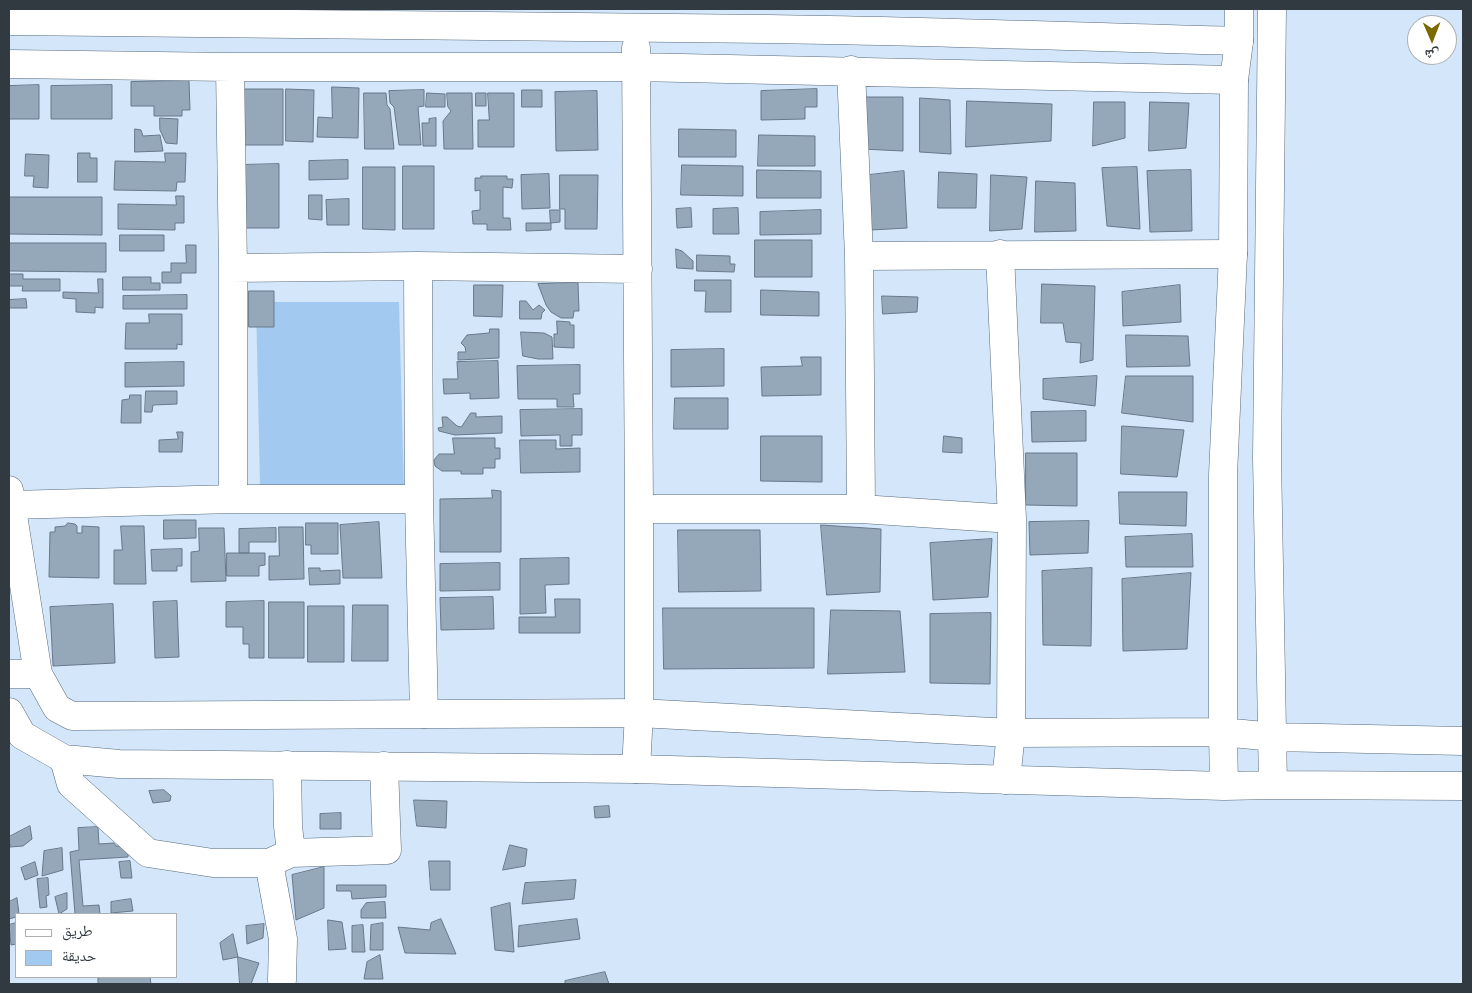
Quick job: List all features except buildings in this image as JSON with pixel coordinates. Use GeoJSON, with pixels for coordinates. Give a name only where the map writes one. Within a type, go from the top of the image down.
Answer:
{"type":"FeatureCollection","features":[{"type":"Feature","properties":{"kind":"street"},"geometry":{"type":"LineString","coordinates":[[1224,786],[1223,475],[1233,254],[1234,80],[1239,41],[1239,9]]}},
{"type":"Feature","properties":{"kind":"street"},"geometry":{"type":"LineString","coordinates":[[1272,9],[1267,457],[1274,785]]}},
{"type":"Feature","properties":{"kind":"street"},"geometry":{"type":"LineString","coordinates":[[9,21],[349,16],[636,29],[771,19],[1239,41]]}},
{"type":"Feature","properties":{"kind":"street"},"geometry":{"type":"LineString","coordinates":[[636,29],[639,509],[639,713],[636,769]]}},
{"type":"Feature","properties":{"kind":"street"},"geometry":{"type":"LineString","coordinates":[[9,64],[230,67],[636,67],[850,70],[1234,80]]}},
{"type":"Feature","properties":{"kind":"street"},"geometry":{"type":"LineString","coordinates":[[230,67],[233,268],[233,499]]}},
{"type":"Feature","properties":{"kind":"street"},"geometry":{"type":"LineString","coordinates":[[850,70],[860,256],[861,509]]}},
{"type":"Feature","properties":{"kind":"street"},"geometry":{"type":"LineString","coordinates":[[1000,254],[1012,519],[1011,733],[1006,780]]}},
{"type":"Feature","properties":{"kind":"street"},"geometry":{"type":"LineString","coordinates":[[860,256],[1233,254]]}},
{"type":"Feature","properties":{"kind":"street"},"geometry":{"type":"LineString","coordinates":[[233,268],[418,266],[638,269]]}},
{"type":"Feature","properties":{"kind":"street"},"geometry":{"type":"LineString","coordinates":[[418,266],[419,499],[424,714]]}},
{"type":"Feature","properties":{"kind":"street"},"geometry":{"type":"LineString","coordinates":[[419,499],[10,497],[38,674],[57,708],[72,716],[639,713],[1011,733],[1223,732],[1273,737],[1463,741]]}},
{"type":"Feature","properties":{"kind":"street"},"geometry":{"type":"LineString","coordinates":[[639,509],[861,509],[1012,519]]}},
{"type":"Feature","properties":{"kind":"street"},"geometry":{"type":"LineString","coordinates":[[9,674],[38,674]]}},
{"type":"Feature","properties":{"kind":"street"},"geometry":{"type":"LineString","coordinates":[[9,712],[22,735],[64,759],[119,764],[636,769],[1224,786],[1463,786]]}},
{"type":"Feature","properties":{"kind":"street"},"geometry":{"type":"LineString","coordinates":[[64,759],[71,784],[148,853],[213,863],[387,850],[384,766]]}},
{"type":"Feature","properties":{"kind":"street"},"geometry":{"type":"LineString","coordinates":[[282,980],[284,939],[280,858],[288,826],[286,765]]}},
{"type":"Feature","properties":{"kind":"green space"},"geometry":{"type":"Polygon","coordinates":[[[256,302],[399,302],[404,491],[260,485],[256,302]]]}}]}
